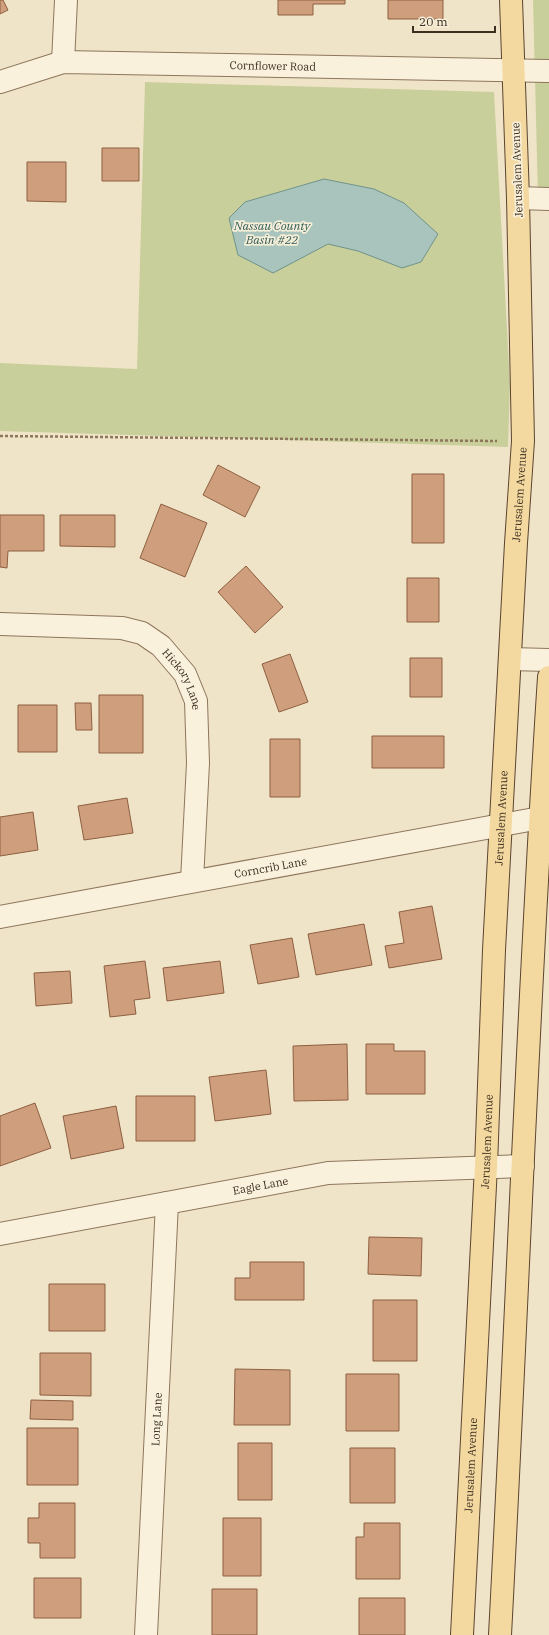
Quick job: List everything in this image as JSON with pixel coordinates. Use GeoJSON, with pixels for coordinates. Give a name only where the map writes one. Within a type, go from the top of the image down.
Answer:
{"type":"FeatureCollection","features":[{"type":"Feature","properties":{"kind":"main road","name":"Jerusalem Avenue"},"geometry":{"type":"LineString","coordinates":[[462,1635],[486,1166],[494,950],[516,544],[524,441],[511,0]]}},
{"type":"Feature","properties":{"kind":"main road"},"geometry":{"type":"LineString","coordinates":[[500,1635],[540,818],[549,677]]}},
{"type":"Feature","properties":{"kind":"street"},"geometry":{"type":"LineString","coordinates":[[63,62],[66,0]]}},
{"type":"Feature","properties":{"kind":"street","name":"Cornflower Road"},"geometry":{"type":"LineString","coordinates":[[0,82],[63,62],[549,71]]}},
{"type":"Feature","properties":{"kind":"street"},"geometry":{"type":"LineString","coordinates":[[518,198],[549,199]]}},
{"type":"Feature","properties":{"kind":"street","name":"Hickory Lane"},"geometry":{"type":"LineString","coordinates":[[0,624],[122,628],[142,634],[161,646],[185,674],[196,701],[198,764],[192,881]]}},
{"type":"Feature","properties":{"kind":"street"},"geometry":{"type":"LineString","coordinates":[[510,659],[549,660]]}},
{"type":"Feature","properties":{"kind":"street","name":"Corncrib Lane"},"geometry":{"type":"LineString","coordinates":[[0,917],[540,818]]}},
{"type":"Feature","properties":{"kind":"street","name":"Eagle Lane"},"geometry":{"type":"LineString","coordinates":[[0,1234],[328,1174],[486,1166],[524,1166]]}},
{"type":"Feature","properties":{"kind":"street","name":"Long Lane"},"geometry":{"type":"LineString","coordinates":[[146,1635],[167,1203]]}},
{"type":"Feature","properties":{"kind":"path"},"geometry":{"type":"LineString","coordinates":[[0,436],[524,441]]}},
{"type":"Feature","properties":{"kind":"green space"},"geometry":{"type":"Polygon","coordinates":[[[533,0],[549,0],[549,198],[538,198],[533,0]]]}},
{"type":"Feature","properties":{"kind":"green space"},"geometry":{"type":"Polygon","coordinates":[[[145,82],[494,92],[510,384],[508,447],[0,431],[0,363],[137,369],[145,82]]]}},
{"type":"Feature","properties":{"kind":"water","name":"Nassau County Basin #22"},"geometry":{"type":"Polygon","coordinates":[[[324,179],[374,189],[404,203],[438,234],[421,262],[402,268],[358,251],[328,244],[273,273],[238,255],[229,218],[245,202],[324,179]]]}},
{"type":"Feature","properties":{"kind":"building"},"geometry":{"type":"Polygon","coordinates":[[[0,0],[3,0],[8,10],[0,14],[0,0]]]}},
{"type":"Feature","properties":{"kind":"building"},"geometry":{"type":"Polygon","coordinates":[[[278,0],[345,0],[345,4],[313,4],[313,15],[278,15],[278,0]]]}},
{"type":"Feature","properties":{"kind":"building"},"geometry":{"type":"Polygon","coordinates":[[[388,0],[443,0],[443,19],[388,19],[388,0]]]}},
{"type":"Feature","properties":{"kind":"building"},"geometry":{"type":"Polygon","coordinates":[[[102,148],[139,148],[139,181],[102,181],[102,148]]]}},
{"type":"Feature","properties":{"kind":"building"},"geometry":{"type":"Polygon","coordinates":[[[27,162],[66,162],[66,202],[27,201],[27,162]]]}},
{"type":"Feature","properties":{"kind":"building"},"geometry":{"type":"Polygon","coordinates":[[[218,465],[260,487],[245,517],[203,495],[218,465]]]}},
{"type":"Feature","properties":{"kind":"building"},"geometry":{"type":"Polygon","coordinates":[[[412,474],[444,474],[444,543],[412,543],[412,474]]]}},
{"type":"Feature","properties":{"kind":"building"},"geometry":{"type":"Polygon","coordinates":[[[161,504],[207,523],[185,577],[140,558],[161,504]]]}},
{"type":"Feature","properties":{"kind":"building"},"geometry":{"type":"Polygon","coordinates":[[[0,515],[44,515],[44,551],[8,551],[7,568],[0,567],[0,515]]]}},
{"type":"Feature","properties":{"kind":"building"},"geometry":{"type":"Polygon","coordinates":[[[60,515],[115,515],[115,547],[60,546],[60,515]]]}},
{"type":"Feature","properties":{"kind":"building"},"geometry":{"type":"Polygon","coordinates":[[[246,566],[283,607],[255,633],[218,592],[246,566]]]}},
{"type":"Feature","properties":{"kind":"building"},"geometry":{"type":"Polygon","coordinates":[[[407,578],[439,578],[439,622],[407,622],[407,578]]]}},
{"type":"Feature","properties":{"kind":"building"},"geometry":{"type":"Polygon","coordinates":[[[290,654],[308,702],[279,712],[262,664],[290,654]]]}},
{"type":"Feature","properties":{"kind":"building"},"geometry":{"type":"Polygon","coordinates":[[[410,658],[442,658],[442,697],[410,697],[410,658]]]}},
{"type":"Feature","properties":{"kind":"building"},"geometry":{"type":"Polygon","coordinates":[[[99,695],[143,695],[143,753],[99,753],[99,695]]]}},
{"type":"Feature","properties":{"kind":"building"},"geometry":{"type":"Polygon","coordinates":[[[75,703],[91,703],[92,730],[76,730],[75,703]]]}},
{"type":"Feature","properties":{"kind":"building"},"geometry":{"type":"Polygon","coordinates":[[[18,705],[57,705],[57,752],[18,752],[18,705]]]}},
{"type":"Feature","properties":{"kind":"building"},"geometry":{"type":"Polygon","coordinates":[[[372,736],[444,736],[444,768],[372,768],[372,736]]]}},
{"type":"Feature","properties":{"kind":"building"},"geometry":{"type":"Polygon","coordinates":[[[270,739],[300,739],[300,797],[270,797],[270,739]]]}},
{"type":"Feature","properties":{"kind":"building"},"geometry":{"type":"Polygon","coordinates":[[[127,798],[133,833],[84,840],[78,806],[127,798]]]}},
{"type":"Feature","properties":{"kind":"building"},"geometry":{"type":"Polygon","coordinates":[[[33,812],[38,850],[0,856],[0,817],[33,812]]]}},
{"type":"Feature","properties":{"kind":"building"},"geometry":{"type":"Polygon","coordinates":[[[432,906],[442,959],[389,968],[385,946],[404,943],[399,912],[432,906]]]}},
{"type":"Feature","properties":{"kind":"building"},"geometry":{"type":"Polygon","coordinates":[[[364,924],[372,965],[316,975],[308,934],[364,924]]]}},
{"type":"Feature","properties":{"kind":"building"},"geometry":{"type":"Polygon","coordinates":[[[292,938],[299,977],[258,984],[250,945],[292,938]]]}},
{"type":"Feature","properties":{"kind":"building"},"geometry":{"type":"Polygon","coordinates":[[[145,961],[150,998],[134,1000],[136,1014],[110,1017],[104,966],[145,961]]]}},
{"type":"Feature","properties":{"kind":"building"},"geometry":{"type":"Polygon","coordinates":[[[220,961],[224,993],[167,1001],[163,968],[220,961]]]}},
{"type":"Feature","properties":{"kind":"building"},"geometry":{"type":"Polygon","coordinates":[[[70,971],[72,1003],[36,1006],[34,973],[70,971]]]}},
{"type":"Feature","properties":{"kind":"building"},"geometry":{"type":"Polygon","coordinates":[[[347,1044],[348,1100],[294,1101],[293,1046],[347,1044]]]}},
{"type":"Feature","properties":{"kind":"building"},"geometry":{"type":"Polygon","coordinates":[[[366,1044],[394,1044],[394,1051],[425,1051],[425,1094],[366,1094],[366,1044]]]}},
{"type":"Feature","properties":{"kind":"building"},"geometry":{"type":"Polygon","coordinates":[[[266,1070],[271,1114],[215,1121],[209,1077],[266,1070]]]}},
{"type":"Feature","properties":{"kind":"building"},"geometry":{"type":"Polygon","coordinates":[[[136,1096],[195,1096],[195,1141],[136,1141],[136,1096]]]}},
{"type":"Feature","properties":{"kind":"building"},"geometry":{"type":"Polygon","coordinates":[[[35,1103],[51,1148],[0,1166],[0,1116],[35,1103]]]}},
{"type":"Feature","properties":{"kind":"building"},"geometry":{"type":"Polygon","coordinates":[[[116,1106],[124,1148],[71,1159],[63,1116],[116,1106]]]}},
{"type":"Feature","properties":{"kind":"building"},"geometry":{"type":"Polygon","coordinates":[[[369,1237],[422,1238],[421,1276],[368,1274],[369,1237]]]}},
{"type":"Feature","properties":{"kind":"building"},"geometry":{"type":"Polygon","coordinates":[[[250,1262],[304,1262],[304,1300],[235,1300],[235,1278],[250,1278],[250,1262]]]}},
{"type":"Feature","properties":{"kind":"building"},"geometry":{"type":"Polygon","coordinates":[[[49,1284],[105,1284],[105,1331],[49,1331],[49,1284]]]}},
{"type":"Feature","properties":{"kind":"building"},"geometry":{"type":"Polygon","coordinates":[[[373,1300],[417,1300],[417,1361],[373,1361],[373,1300]]]}},
{"type":"Feature","properties":{"kind":"building"},"geometry":{"type":"Polygon","coordinates":[[[40,1353],[91,1353],[91,1396],[40,1395],[40,1353]]]}},
{"type":"Feature","properties":{"kind":"building"},"geometry":{"type":"Polygon","coordinates":[[[235,1369],[290,1370],[290,1425],[234,1425],[235,1369]]]}},
{"type":"Feature","properties":{"kind":"building"},"geometry":{"type":"Polygon","coordinates":[[[346,1374],[399,1374],[399,1431],[346,1431],[346,1374]]]}},
{"type":"Feature","properties":{"kind":"building"},"geometry":{"type":"Polygon","coordinates":[[[31,1400],[73,1401],[73,1420],[30,1419],[31,1400]]]}},
{"type":"Feature","properties":{"kind":"building"},"geometry":{"type":"Polygon","coordinates":[[[27,1428],[78,1428],[78,1485],[27,1485],[27,1428]]]}},
{"type":"Feature","properties":{"kind":"building"},"geometry":{"type":"Polygon","coordinates":[[[238,1443],[272,1443],[272,1500],[238,1500],[238,1443]]]}},
{"type":"Feature","properties":{"kind":"building"},"geometry":{"type":"Polygon","coordinates":[[[350,1448],[395,1448],[395,1503],[350,1503],[350,1448]]]}},
{"type":"Feature","properties":{"kind":"building"},"geometry":{"type":"Polygon","coordinates":[[[39,1503],[75,1503],[75,1558],[40,1558],[40,1543],[28,1543],[28,1518],[39,1518],[39,1503]]]}},
{"type":"Feature","properties":{"kind":"building"},"geometry":{"type":"Polygon","coordinates":[[[223,1518],[261,1518],[261,1576],[223,1576],[223,1518]]]}},
{"type":"Feature","properties":{"kind":"building"},"geometry":{"type":"Polygon","coordinates":[[[364,1523],[400,1523],[400,1579],[356,1579],[356,1537],[364,1537],[364,1523]]]}},
{"type":"Feature","properties":{"kind":"building"},"geometry":{"type":"Polygon","coordinates":[[[34,1578],[81,1578],[81,1618],[34,1618],[34,1578]]]}},
{"type":"Feature","properties":{"kind":"building"},"geometry":{"type":"Polygon","coordinates":[[[212,1589],[257,1589],[257,1635],[212,1635],[212,1589]]]}},
{"type":"Feature","properties":{"kind":"building"},"geometry":{"type":"Polygon","coordinates":[[[359,1598],[405,1598],[405,1635],[359,1635],[359,1598]]]}}]}
